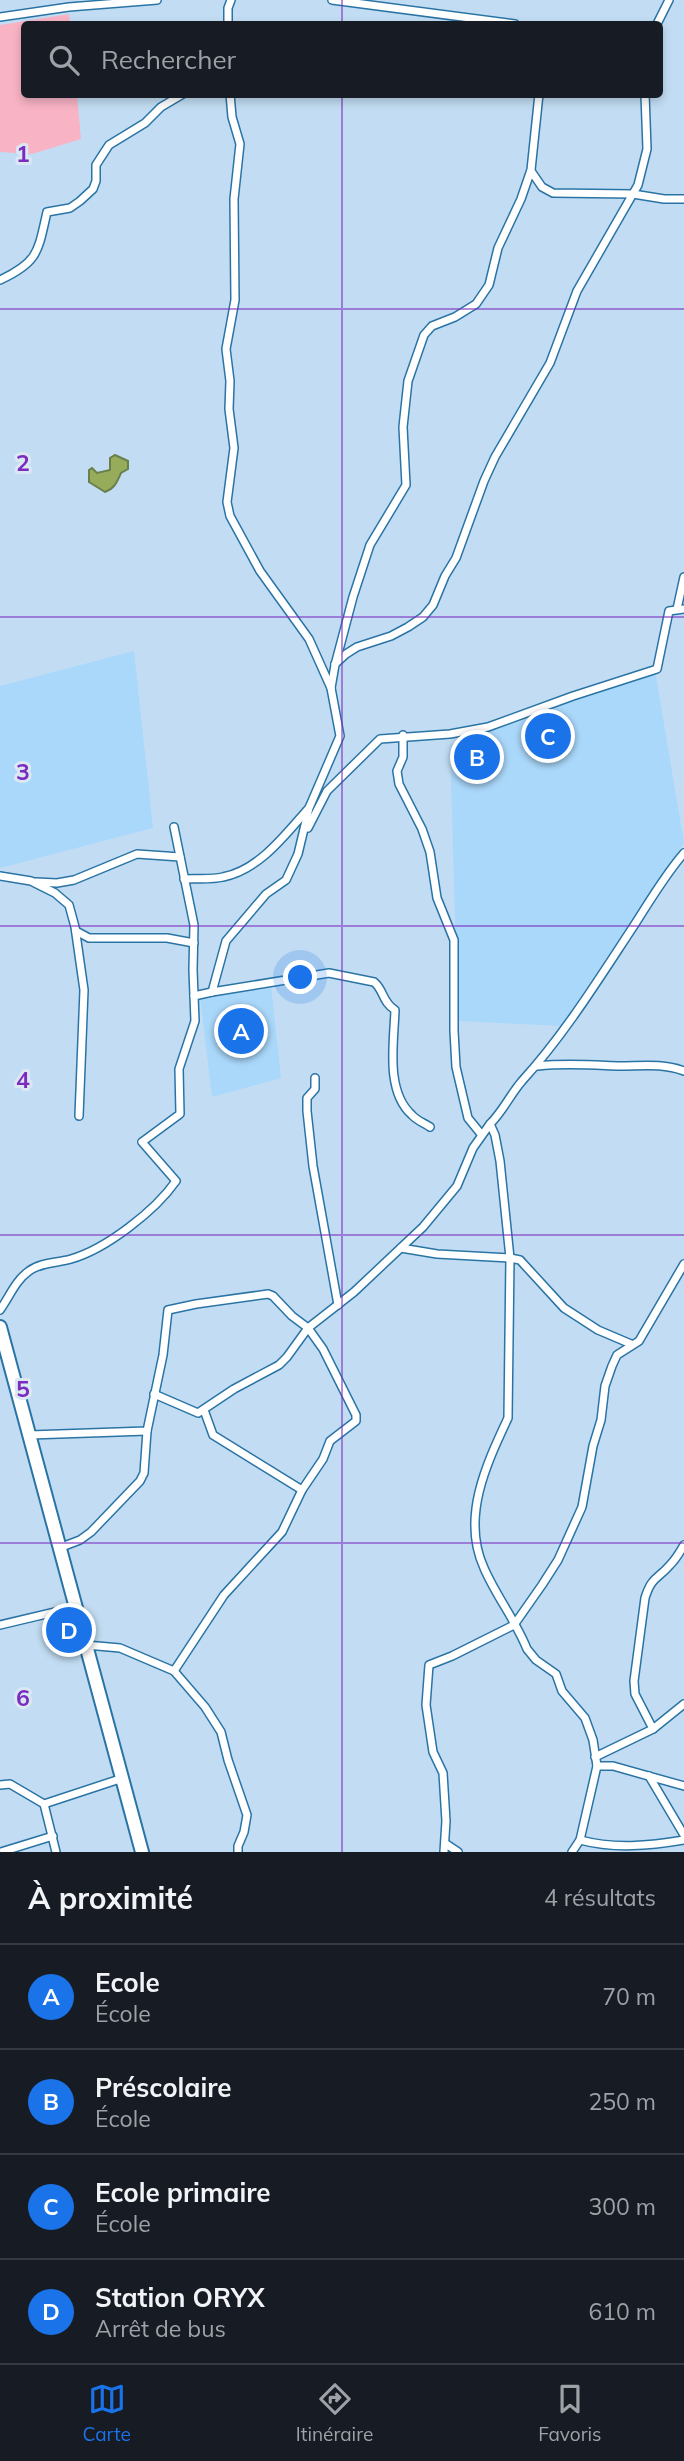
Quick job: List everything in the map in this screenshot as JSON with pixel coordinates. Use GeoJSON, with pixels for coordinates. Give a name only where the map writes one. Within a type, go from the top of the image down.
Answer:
{"type":"FeatureCollection","features":[{"type":"Feature","properties":{"kind":"main road"},"geometry":{"type":"LineString","coordinates":[[0,1331],[142,1852]]}},
{"type":"Feature","properties":{"kind":"street"},"geometry":{"type":"LineString","coordinates":[[0,17],[69,6],[157,0]]}},
{"type":"Feature","properties":{"kind":"street"},"geometry":{"type":"LineString","coordinates":[[228,21],[231,0]]}},
{"type":"Feature","properties":{"kind":"street"},"geometry":{"type":"LineString","coordinates":[[332,0],[491,21]]}},
{"type":"Feature","properties":{"kind":"street"},"geometry":{"type":"LineString","coordinates":[[658,21],[669,0]]}},
{"type":"Feature","properties":{"kind":"street"},"geometry":{"type":"LineString","coordinates":[[0,280],[19,271],[33,259],[44,232],[47,212],[70,208],[93,189],[96,165],[109,145],[145,123],[161,107],[176,98]]}},
{"type":"Feature","properties":{"kind":"street"},"geometry":{"type":"LineString","coordinates":[[212,992],[226,941],[266,894],[286,880],[298,854],[309,808],[340,736],[331,688],[309,639],[260,571],[230,516],[227,502],[234,448],[226,349],[235,300],[234,199],[240,144],[232,117],[230,98]]}},
{"type":"Feature","properties":{"kind":"street"},"geometry":{"type":"LineString","coordinates":[[331,688],[353,597],[370,545],[406,485],[403,427],[408,381],[424,335],[432,326],[456,317],[476,304],[489,285],[498,248],[531,170],[539,98]]}},
{"type":"Feature","properties":{"kind":"street"},"geometry":{"type":"LineString","coordinates":[[335,665],[345,654],[357,647],[391,636],[408,627],[424,617],[433,606],[445,576],[456,558],[495,457],[550,363],[577,291],[633,194],[643,170],[647,149],[645,98]]}},
{"type":"Feature","properties":{"kind":"street"},"geometry":{"type":"LineString","coordinates":[[531,170],[542,187],[553,193],[633,194],[684,199]]}},
{"type":"Feature","properties":{"kind":"street"},"geometry":{"type":"LineString","coordinates":[[304,835],[327,791],[380,738],[450,734],[488,727],[585,691],[657,669],[665,622],[669,611],[680,609],[684,577]]}},
{"type":"Feature","properties":{"kind":"street"},"geometry":{"type":"LineString","coordinates":[[403,735],[403,757],[397,771],[399,784],[422,829],[430,852],[437,898],[454,940],[456,1067],[463,1106],[468,1118],[481,1134]]}},
{"type":"Feature","properties":{"kind":"street"},"geometry":{"type":"LineString","coordinates":[[184,879],[222,877],[245,869],[275,847],[309,808]]}},
{"type":"Feature","properties":{"kind":"street"},"geometry":{"type":"LineString","coordinates":[[0,1310],[13,1287],[30,1270],[91,1252],[109,1241],[166,1195],[176,1181],[142,1142],[180,1114],[179,1069],[195,1021],[194,925],[174,827]]}},
{"type":"Feature","properties":{"kind":"street"},"geometry":{"type":"LineString","coordinates":[[154,1394],[198,1413],[234,1389],[279,1365],[308,1328],[354,1292],[423,1227],[457,1186],[481,1134],[500,1114],[520,1083],[538,1066],[663,879],[684,853]]}},
{"type":"Feature","properties":{"kind":"street"},"geometry":{"type":"LineString","coordinates":[[0,876],[57,883],[99,871],[137,854],[180,857]]}},
{"type":"Feature","properties":{"kind":"street"},"geometry":{"type":"LineString","coordinates":[[32,881],[55,893],[69,905],[76,931],[84,990],[79,1116]]}},
{"type":"Feature","properties":{"kind":"street"},"geometry":{"type":"LineString","coordinates":[[76,931],[89,938],[167,938],[194,943]]}},
{"type":"Feature","properties":{"kind":"street"},"geometry":{"type":"LineString","coordinates":[[194,996],[329,973],[374,982],[387,1005],[395,1010],[392,1072],[398,1092],[411,1115],[430,1127]]}},
{"type":"Feature","properties":{"kind":"street"},"geometry":{"type":"LineString","coordinates":[[538,1066],[661,1064],[684,1070]]}},
{"type":"Feature","properties":{"kind":"street"},"geometry":{"type":"LineString","coordinates":[[315,1078],[315,1089],[307,1098],[307,1111],[313,1167],[338,1304]]}},
{"type":"Feature","properties":{"kind":"street"},"geometry":{"type":"LineString","coordinates":[[490,1124],[500,1161],[510,1258],[507,1369],[509,1408],[508,1418],[476,1499],[476,1545],[484,1568],[527,1649],[536,1660],[556,1674],[562,1691],[585,1718],[593,1740],[596,1761],[580,1840],[572,1852]]}},
{"type":"Feature","properties":{"kind":"street"},"geometry":{"type":"LineString","coordinates":[[401,1248],[520,1261],[564,1308],[598,1330],[631,1344]]}},
{"type":"Feature","properties":{"kind":"street"},"geometry":{"type":"LineString","coordinates":[[458,1852],[445,1848],[443,1773],[433,1752],[426,1705],[429,1665],[514,1625],[558,1560],[582,1507],[593,1446],[601,1420],[605,1386],[617,1355],[639,1341],[684,1264]]}},
{"type":"Feature","properties":{"kind":"street"},"geometry":{"type":"LineString","coordinates":[[59,1548],[80,1540],[91,1531],[140,1481],[144,1473],[147,1432],[163,1355],[168,1310],[268,1294],[308,1328],[323,1349],[356,1415],[356,1420],[330,1441],[282,1531],[224,1595],[174,1671]]}},
{"type":"Feature","properties":{"kind":"street"},"geometry":{"type":"LineString","coordinates":[[204,1410],[213,1435],[302,1490]]}},
{"type":"Feature","properties":{"kind":"street"},"geometry":{"type":"LineString","coordinates":[[30,1436],[147,1432]]}},
{"type":"Feature","properties":{"kind":"street"},"geometry":{"type":"LineString","coordinates":[[653,1729],[635,1694],[634,1681],[645,1598],[649,1586],[671,1564],[684,1545]]}},
{"type":"Feature","properties":{"kind":"street"},"geometry":{"type":"LineString","coordinates":[[0,1625],[75,1607]]}},
{"type":"Feature","properties":{"kind":"street"},"geometry":{"type":"LineString","coordinates":[[85,1645],[120,1648],[174,1671],[205,1707],[221,1732],[247,1815],[238,1852]]}},
{"type":"Feature","properties":{"kind":"street"},"geometry":{"type":"LineString","coordinates":[[596,1761],[653,1729],[684,1704]]}},
{"type":"Feature","properties":{"kind":"street"},"geometry":{"type":"LineString","coordinates":[[596,1761],[684,1786]]}},
{"type":"Feature","properties":{"kind":"street"},"geometry":{"type":"LineString","coordinates":[[580,1840],[616,1846],[654,1845],[684,1838],[648,1775]]}},
{"type":"Feature","properties":{"kind":"street"},"geometry":{"type":"LineString","coordinates":[[44,1804],[124,1778]]}},
{"type":"Feature","properties":{"kind":"street"},"geometry":{"type":"LineString","coordinates":[[0,1785],[10,1784],[22,1789],[44,1804],[56,1852]]}},
{"type":"Feature","properties":{"kind":"street"},"geometry":{"type":"LineString","coordinates":[[1,1852],[52,1836]]}},
{"type":"Feature","properties":{"kind":"shaded area"},"geometry":{"type":"Polygon","coordinates":[[[69,14],[70,21],[25,21],[69,14]]]}},
{"type":"Feature","properties":{"kind":"shaded area"},"geometry":{"type":"Polygon","coordinates":[[[21,22],[21,98],[77,98],[81,139],[32,154],[0,152],[0,25],[21,22]]]}},
{"type":"Feature","properties":{"kind":"shaded area"},"geometry":{"type":"Polygon","coordinates":[[[115,455],[128,461],[128,469],[121,473],[113,487],[105,492],[89,482],[89,470],[92,468],[97,473],[110,470],[110,458],[115,455]]]}},
{"type":"Feature","properties":{"kind":"shaded area"},"geometry":{"type":"Polygon","coordinates":[[[134,651],[153,828],[0,868],[0,686],[134,651]]]}},
{"type":"Feature","properties":{"kind":"shaded area"},"geometry":{"type":"Polygon","coordinates":[[[655,670],[684,843],[561,1026],[458,1021],[450,745],[655,670]]]}},
{"type":"Feature","properties":{"kind":"shaded area"},"geometry":{"type":"Polygon","coordinates":[[[271,985],[281,1078],[212,1097],[200,998],[271,985]]]}},
{"type":"Feature","properties":{"kind":"place","name":"Ecole primaire"},"geometry":{"type":"Point","coordinates":[548,736]}},
{"type":"Feature","properties":{"kind":"place","name":"Préscolaire"},"geometry":{"type":"Point","coordinates":[477,757]}},
{"type":"Feature","properties":{"kind":"place","name":"Ecole"},"geometry":{"type":"Point","coordinates":[241,1031]}},
{"type":"Feature","properties":{"kind":"place","name":"Station ORYX"},"geometry":{"type":"Point","coordinates":[69,1630]}}]}
